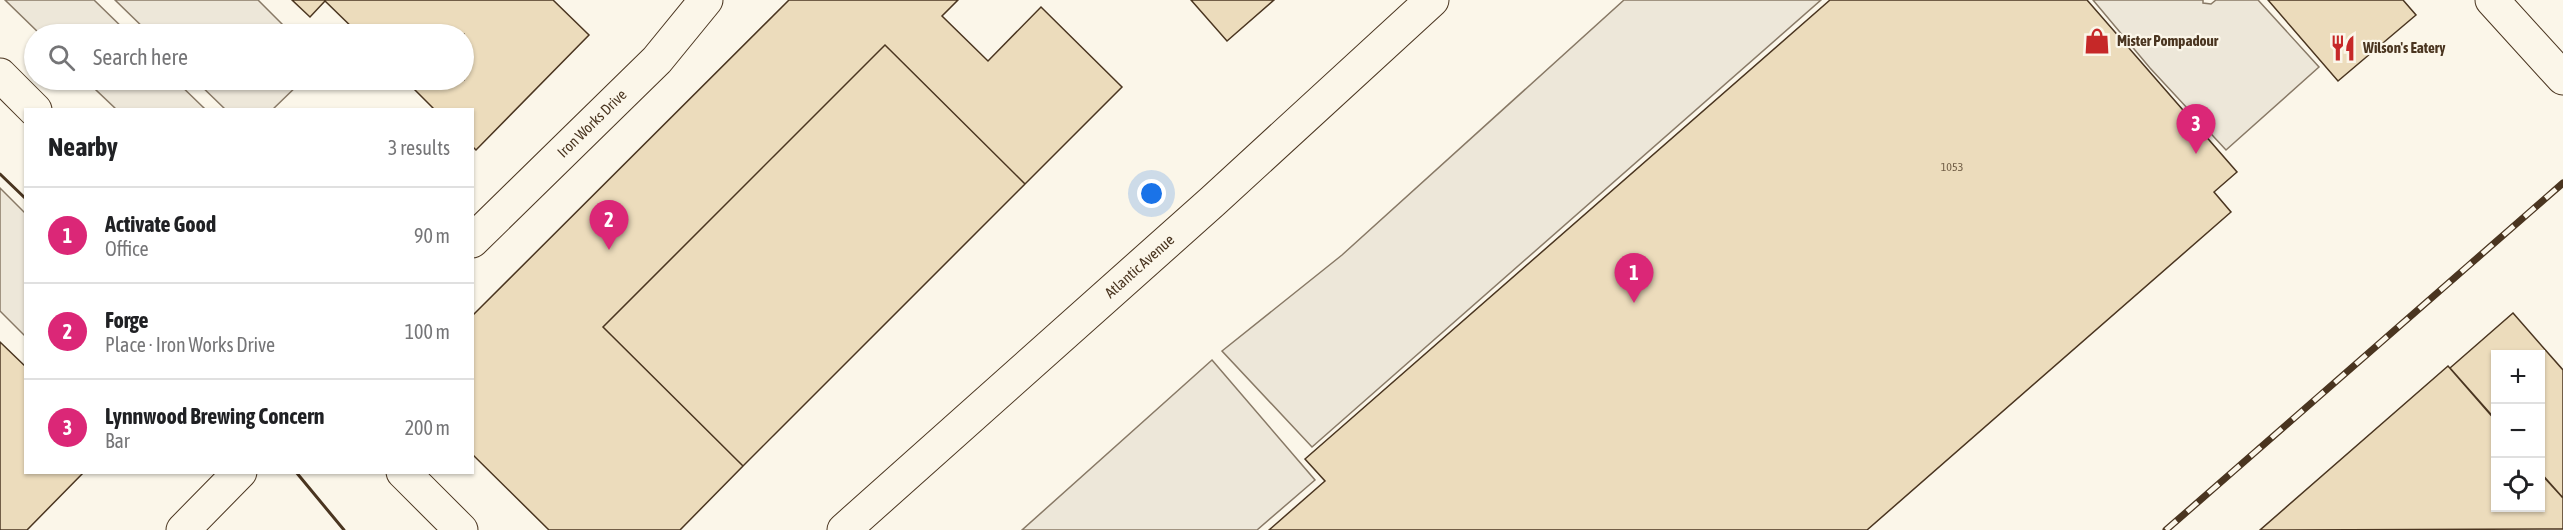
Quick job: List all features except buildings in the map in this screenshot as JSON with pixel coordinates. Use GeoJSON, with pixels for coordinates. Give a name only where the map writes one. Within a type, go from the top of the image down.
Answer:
{"type":"FeatureCollection","features":[{"type":"Feature","properties":{"kind":"main road","name":"Iron Works Drive"},"geometry":{"type":"LineString","coordinates":[[474,239],[657,60],[706,0]]}},
{"type":"Feature","properties":{"kind":"main road","name":"Atlantic Avenue"},"geometry":{"type":"LineString","coordinates":[[844,530],[1213,201],[1432,0]]}},
{"type":"Feature","properties":{"kind":"main road"},"geometry":{"type":"LineString","coordinates":[[2492,0],[2563,78]]}},
{"type":"Feature","properties":{"kind":"main road"},"geometry":{"type":"LineString","coordinates":[[0,75],[33,108]]}},
{"type":"Feature","properties":{"kind":"main road"},"geometry":{"type":"LineString","coordinates":[[183,530],[238,474]]}},
{"type":"Feature","properties":{"kind":"main road"},"geometry":{"type":"LineString","coordinates":[[405,474],[460,530]]}},
{"type":"Feature","properties":{"kind":"shaded area"},"geometry":{"type":"Polygon","coordinates":[[[5,0],[94,0],[119,24],[30,24],[5,0]]]}},
{"type":"Feature","properties":{"kind":"shaded area"},"geometry":{"type":"Polygon","coordinates":[[[115,0],[258,0],[282,24],[140,24],[115,0]]]}},
{"type":"Feature","properties":{"kind":"shaded area"},"geometry":{"type":"Polygon","coordinates":[[[1624,0],[1821,0],[1312,447],[1222,351],[1342,255],[1624,0]]]}},
{"type":"Feature","properties":{"kind":"shaded area"},"geometry":{"type":"Polygon","coordinates":[[[2093,0],[2203,0],[2203,3],[2211,4],[2216,0],[2258,0],[2319,67],[2226,150],[2150,68],[2093,0]]]}},
{"type":"Feature","properties":{"kind":"shaded area"},"geometry":{"type":"Polygon","coordinates":[[[96,90],[185,90],[204,108],[115,108],[96,90]]]}},
{"type":"Feature","properties":{"kind":"shaded area"},"geometry":{"type":"Polygon","coordinates":[[[205,90],[293,90],[274,108],[224,108],[205,90]]]}},
{"type":"Feature","properties":{"kind":"shaded area"},"geometry":{"type":"Polygon","coordinates":[[[0,188],[24,212],[24,335],[0,311],[0,188]]]}},
{"type":"Feature","properties":{"kind":"shaded area"},"geometry":{"type":"Polygon","coordinates":[[[1212,360],[1315,480],[1257,530],[1022,530],[1212,360]]]}},
{"type":"Feature","properties":{"kind":"railway"},"geometry":{"type":"LineString","coordinates":[[2166,530],[2563,183]]}},
{"type":"Feature","properties":{"kind":"wall"},"geometry":{"type":"LineString","coordinates":[[0,174],[24,197]]}},
{"type":"Feature","properties":{"kind":"wall"},"geometry":{"type":"LineString","coordinates":[[298,474],[344,530]]}},
{"type":"Feature","properties":{"kind":"place","name":"Mister Pompadour"},"geometry":{"type":"Point","coordinates":[2097,41]}},
{"type":"Feature","properties":{"kind":"place","name":"Wilson's Eatery"},"geometry":{"type":"Point","coordinates":[2343,48]}},
{"type":"Feature","properties":{"kind":"place","name":"Lynnwood Brewing Concern"},"geometry":{"type":"Point","coordinates":[2196,154]}},
{"type":"Feature","properties":{"kind":"place","name":"Forge"},"geometry":{"type":"Point","coordinates":[609,250]}},
{"type":"Feature","properties":{"kind":"place","name":"Activate Good"},"geometry":{"type":"Point","coordinates":[1634,303]}}]}
